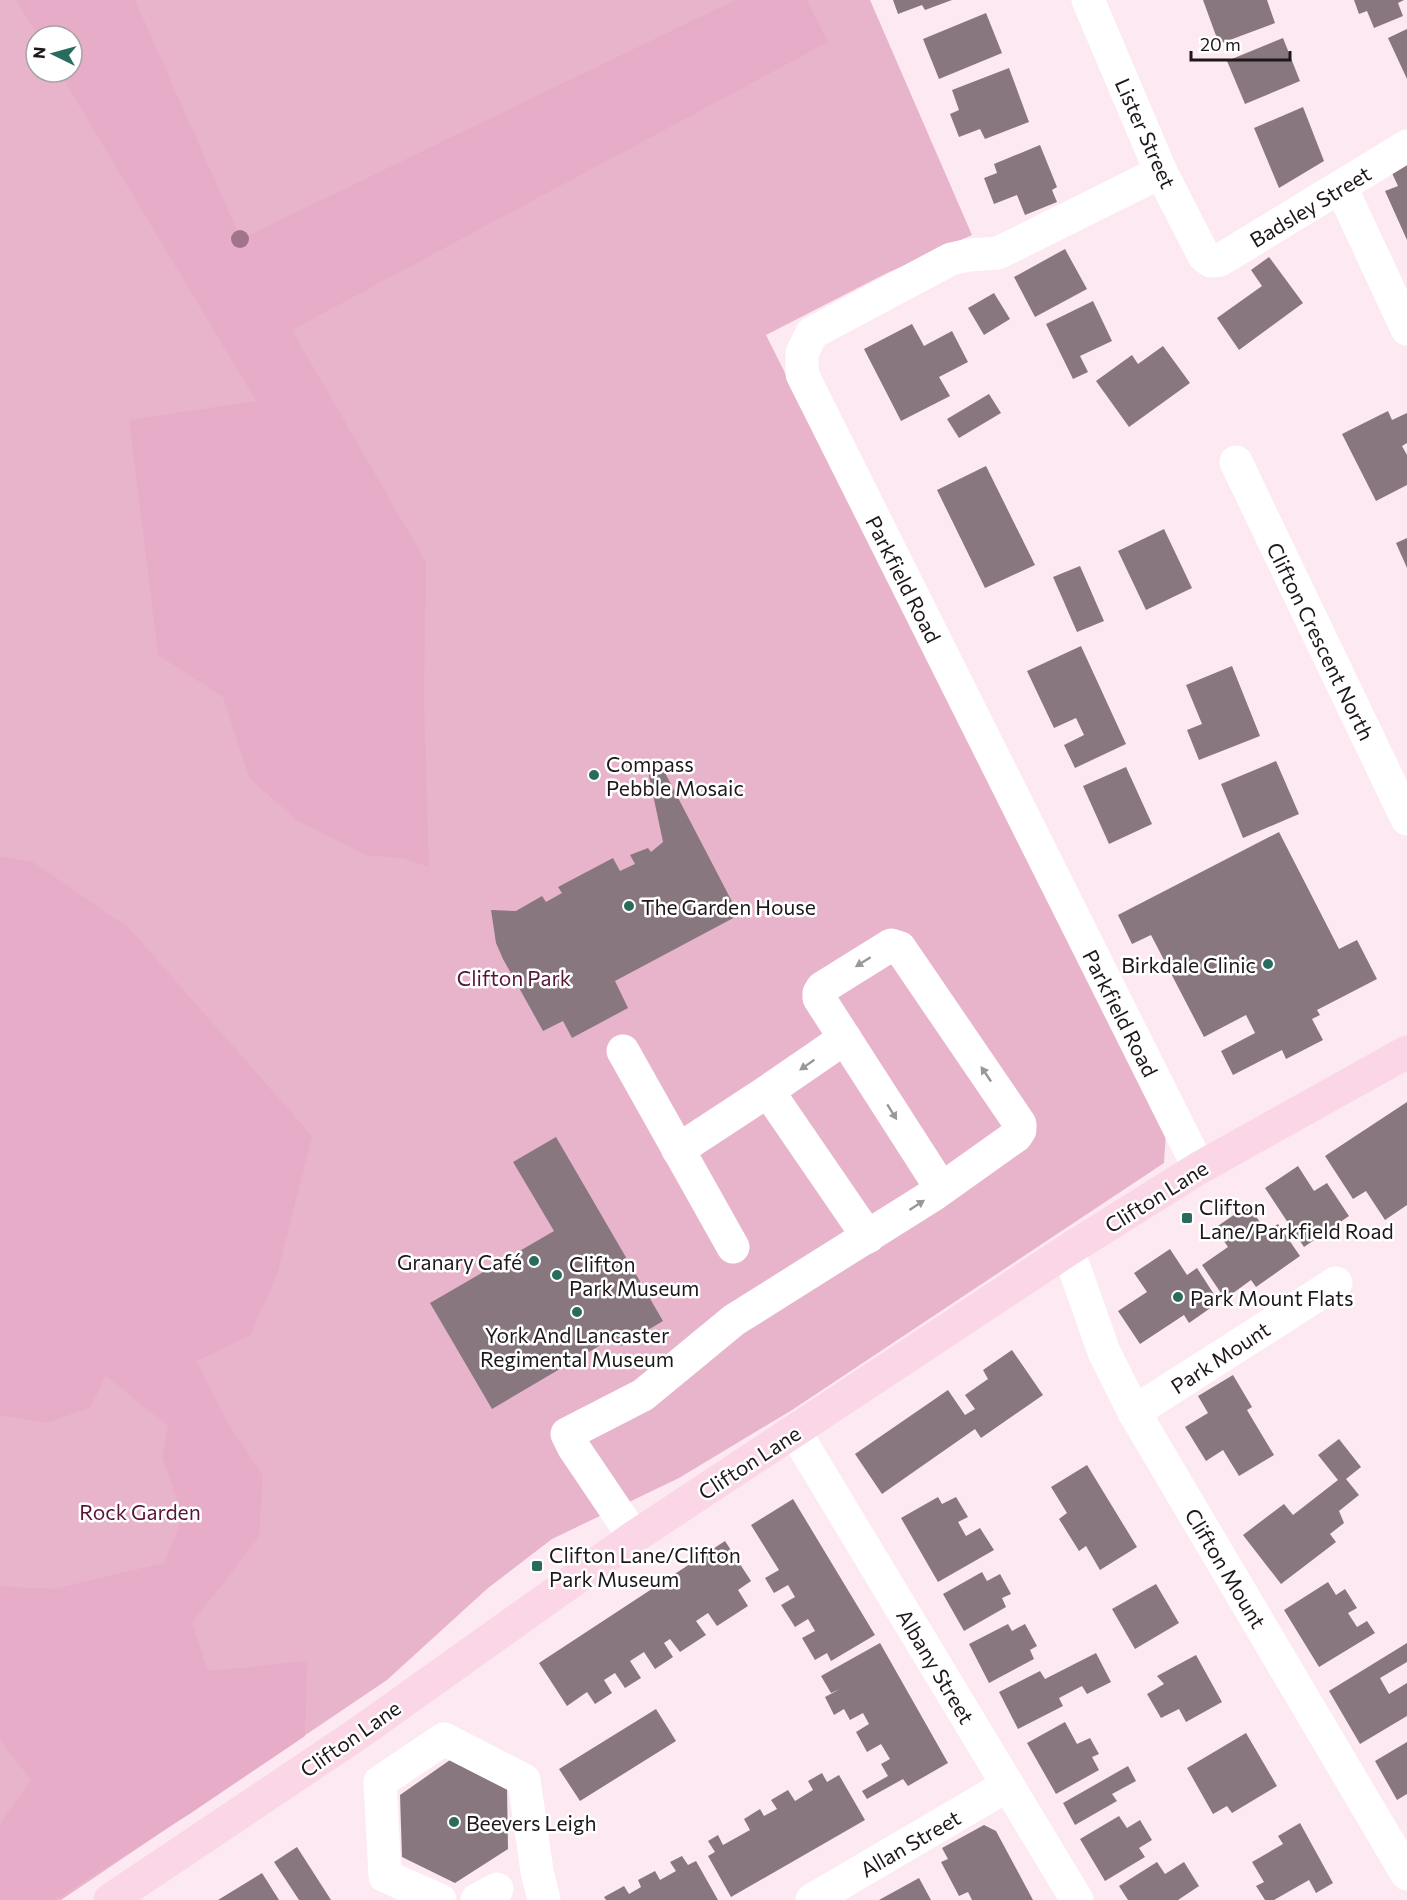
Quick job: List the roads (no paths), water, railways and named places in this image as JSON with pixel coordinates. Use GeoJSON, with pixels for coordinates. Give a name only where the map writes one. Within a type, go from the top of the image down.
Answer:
{"type":"FeatureCollection","features":[{"type":"Feature","properties":{"kind":"main road","name":"Clifton Lane"},"geometry":{"type":"LineString","coordinates":[[110,1900],[356,1735],[634,1537],[1068,1250],[1199,1168],[1407,1052]]}},
{"type":"Feature","properties":{"kind":"street","name":"Lister Street"},"geometry":{"type":"LineString","coordinates":[[1088,0],[1161,172],[1204,256],[1211,261]]}},
{"type":"Feature","properties":{"kind":"street","name":"Badsley Street"},"geometry":{"type":"LineString","coordinates":[[1211,261],[1220,260],[1407,146]]}},
{"type":"Feature","properties":{"kind":"street","name":"Parkfield Road"},"geometry":{"type":"LineString","coordinates":[[1161,172],[998,253],[951,259],[812,333],[802,353],[802,374],[1199,1168]]}},
{"type":"Feature","properties":{"kind":"street"},"geometry":{"type":"LineString","coordinates":[[1341,187],[1407,329]]}},
{"type":"Feature","properties":{"kind":"street","name":"Clifton Crescent North"},"geometry":{"type":"LineString","coordinates":[[1236,462],[1407,819]]}},
{"type":"Feature","properties":{"kind":"street"},"geometry":{"type":"LineString","coordinates":[[634,1537],[567,1434],[643,1395],[734,1320],[933,1195],[1016,1136],[1020,1130],[1020,1124],[900,948],[891,945],[822,988],[819,998],[941,1188]]}},
{"type":"Feature","properties":{"kind":"street"},"geometry":{"type":"LineString","coordinates":[[678,1150],[845,1038]]}},
{"type":"Feature","properties":{"kind":"street"},"geometry":{"type":"LineString","coordinates":[[623,1051],[733,1247]]}},
{"type":"Feature","properties":{"kind":"street"},"geometry":{"type":"LineString","coordinates":[[768,1091],[868,1237]]}},
{"type":"Feature","properties":{"kind":"street","name":"Clifton Mount"},"geometry":{"type":"LineString","coordinates":[[1068,1250],[1104,1353],[1134,1412],[1407,1874]]}},
{"type":"Feature","properties":{"kind":"street","name":"Park Mount"},"geometry":{"type":"LineString","coordinates":[[1134,1412],[1336,1283]]}},
{"type":"Feature","properties":{"kind":"street","name":"Albany Street"},"geometry":{"type":"LineString","coordinates":[[795,1432],[1077,1900]]}},
{"type":"Feature","properties":{"kind":"street"},"geometry":{"type":"LineString","coordinates":[[440,1900],[385,1876],[380,1782],[444,1739],[525,1780],[543,1900]]}},
{"type":"Feature","properties":{"kind":"street","name":"Allan Street"},"geometry":{"type":"LineString","coordinates":[[812,1900],[1008,1785]]}},
{"type":"Feature","properties":{"kind":"place","name":"Compass Pebble Mosaic"},"geometry":{"type":"Point","coordinates":[594,775]}},
{"type":"Feature","properties":{"kind":"place","name":"The Garden House"},"geometry":{"type":"Point","coordinates":[629,906]}},
{"type":"Feature","properties":{"kind":"place","name":"Birkdale Clinic"},"geometry":{"type":"Point","coordinates":[1268,964]}},
{"type":"Feature","properties":{"kind":"place","name":"Clifton Lane/Parkfield Road"},"geometry":{"type":"Point","coordinates":[1187,1218]}},
{"type":"Feature","properties":{"kind":"place","name":"Granary Café"},"geometry":{"type":"Point","coordinates":[534,1261]}},
{"type":"Feature","properties":{"kind":"place","name":"Clifton Park Museum"},"geometry":{"type":"Point","coordinates":[557,1275]}},
{"type":"Feature","properties":{"kind":"place","name":"Park Mount Flats"},"geometry":{"type":"Point","coordinates":[1178,1297]}},
{"type":"Feature","properties":{"kind":"place","name":"York And Lancaster Regimental Museum"},"geometry":{"type":"Point","coordinates":[577,1312]}},
{"type":"Feature","properties":{"kind":"place","name":"Clifton Lane/Clifton Park Museum"},"geometry":{"type":"Point","coordinates":[537,1566]}},
{"type":"Feature","properties":{"kind":"place","name":"Beevers Leigh"},"geometry":{"type":"Point","coordinates":[454,1822]}},
{"type":"Feature","properties":{"kind":"park label","name":"Clifton Park"},"geometry":{"type":"Point","coordinates":[514,977]}},
{"type":"Feature","properties":{"kind":"park label","name":"Rock Garden"},"geometry":{"type":"Point","coordinates":[140,1511]}}]}
